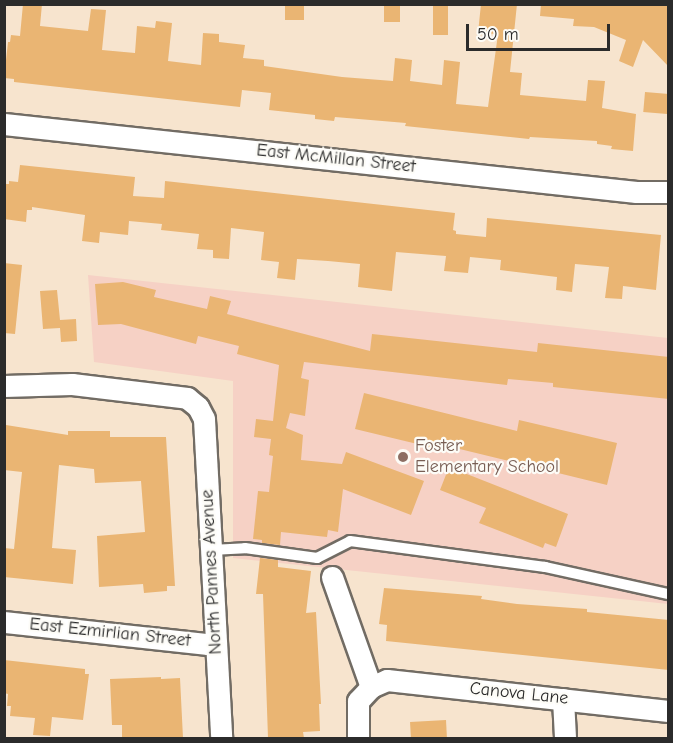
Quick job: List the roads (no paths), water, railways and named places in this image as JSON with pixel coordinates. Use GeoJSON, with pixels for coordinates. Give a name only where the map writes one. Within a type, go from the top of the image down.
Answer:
{"type":"FeatureCollection","features":[{"type":"Feature","properties":{"kind":"street","name":"East McMillan Street"},"geometry":{"type":"LineString","coordinates":[[4,124],[636,192],[669,192]]}},
{"type":"Feature","properties":{"kind":"street","name":"North Pannes Avenue"},"geometry":{"type":"LineString","coordinates":[[4,386],[72,384],[187,398],[198,407],[204,419],[221,738]]}},
{"type":"Feature","properties":{"kind":"street"},"geometry":{"type":"LineString","coordinates":[[332,577],[371,687],[358,701],[358,738]]}},
{"type":"Feature","properties":{"kind":"street","name":"East Ezmirlian Street"},"geometry":{"type":"LineString","coordinates":[[4,621],[216,645]]}},
{"type":"Feature","properties":{"kind":"street","name":"Canova Lane"},"geometry":{"type":"LineString","coordinates":[[371,687],[387,680],[669,711]]}},
{"type":"Feature","properties":{"kind":"street"},"geometry":{"type":"LineString","coordinates":[[563,699],[565,738]]}},
{"type":"Feature","properties":{"kind":"lane"},"geometry":{"type":"LineString","coordinates":[[211,550],[244,548],[317,558],[350,541],[545,567],[669,594]]}},
{"type":"Feature","properties":{"kind":"place","name":"Foster Elementary School"},"geometry":{"type":"Point","coordinates":[403,457]}}]}
